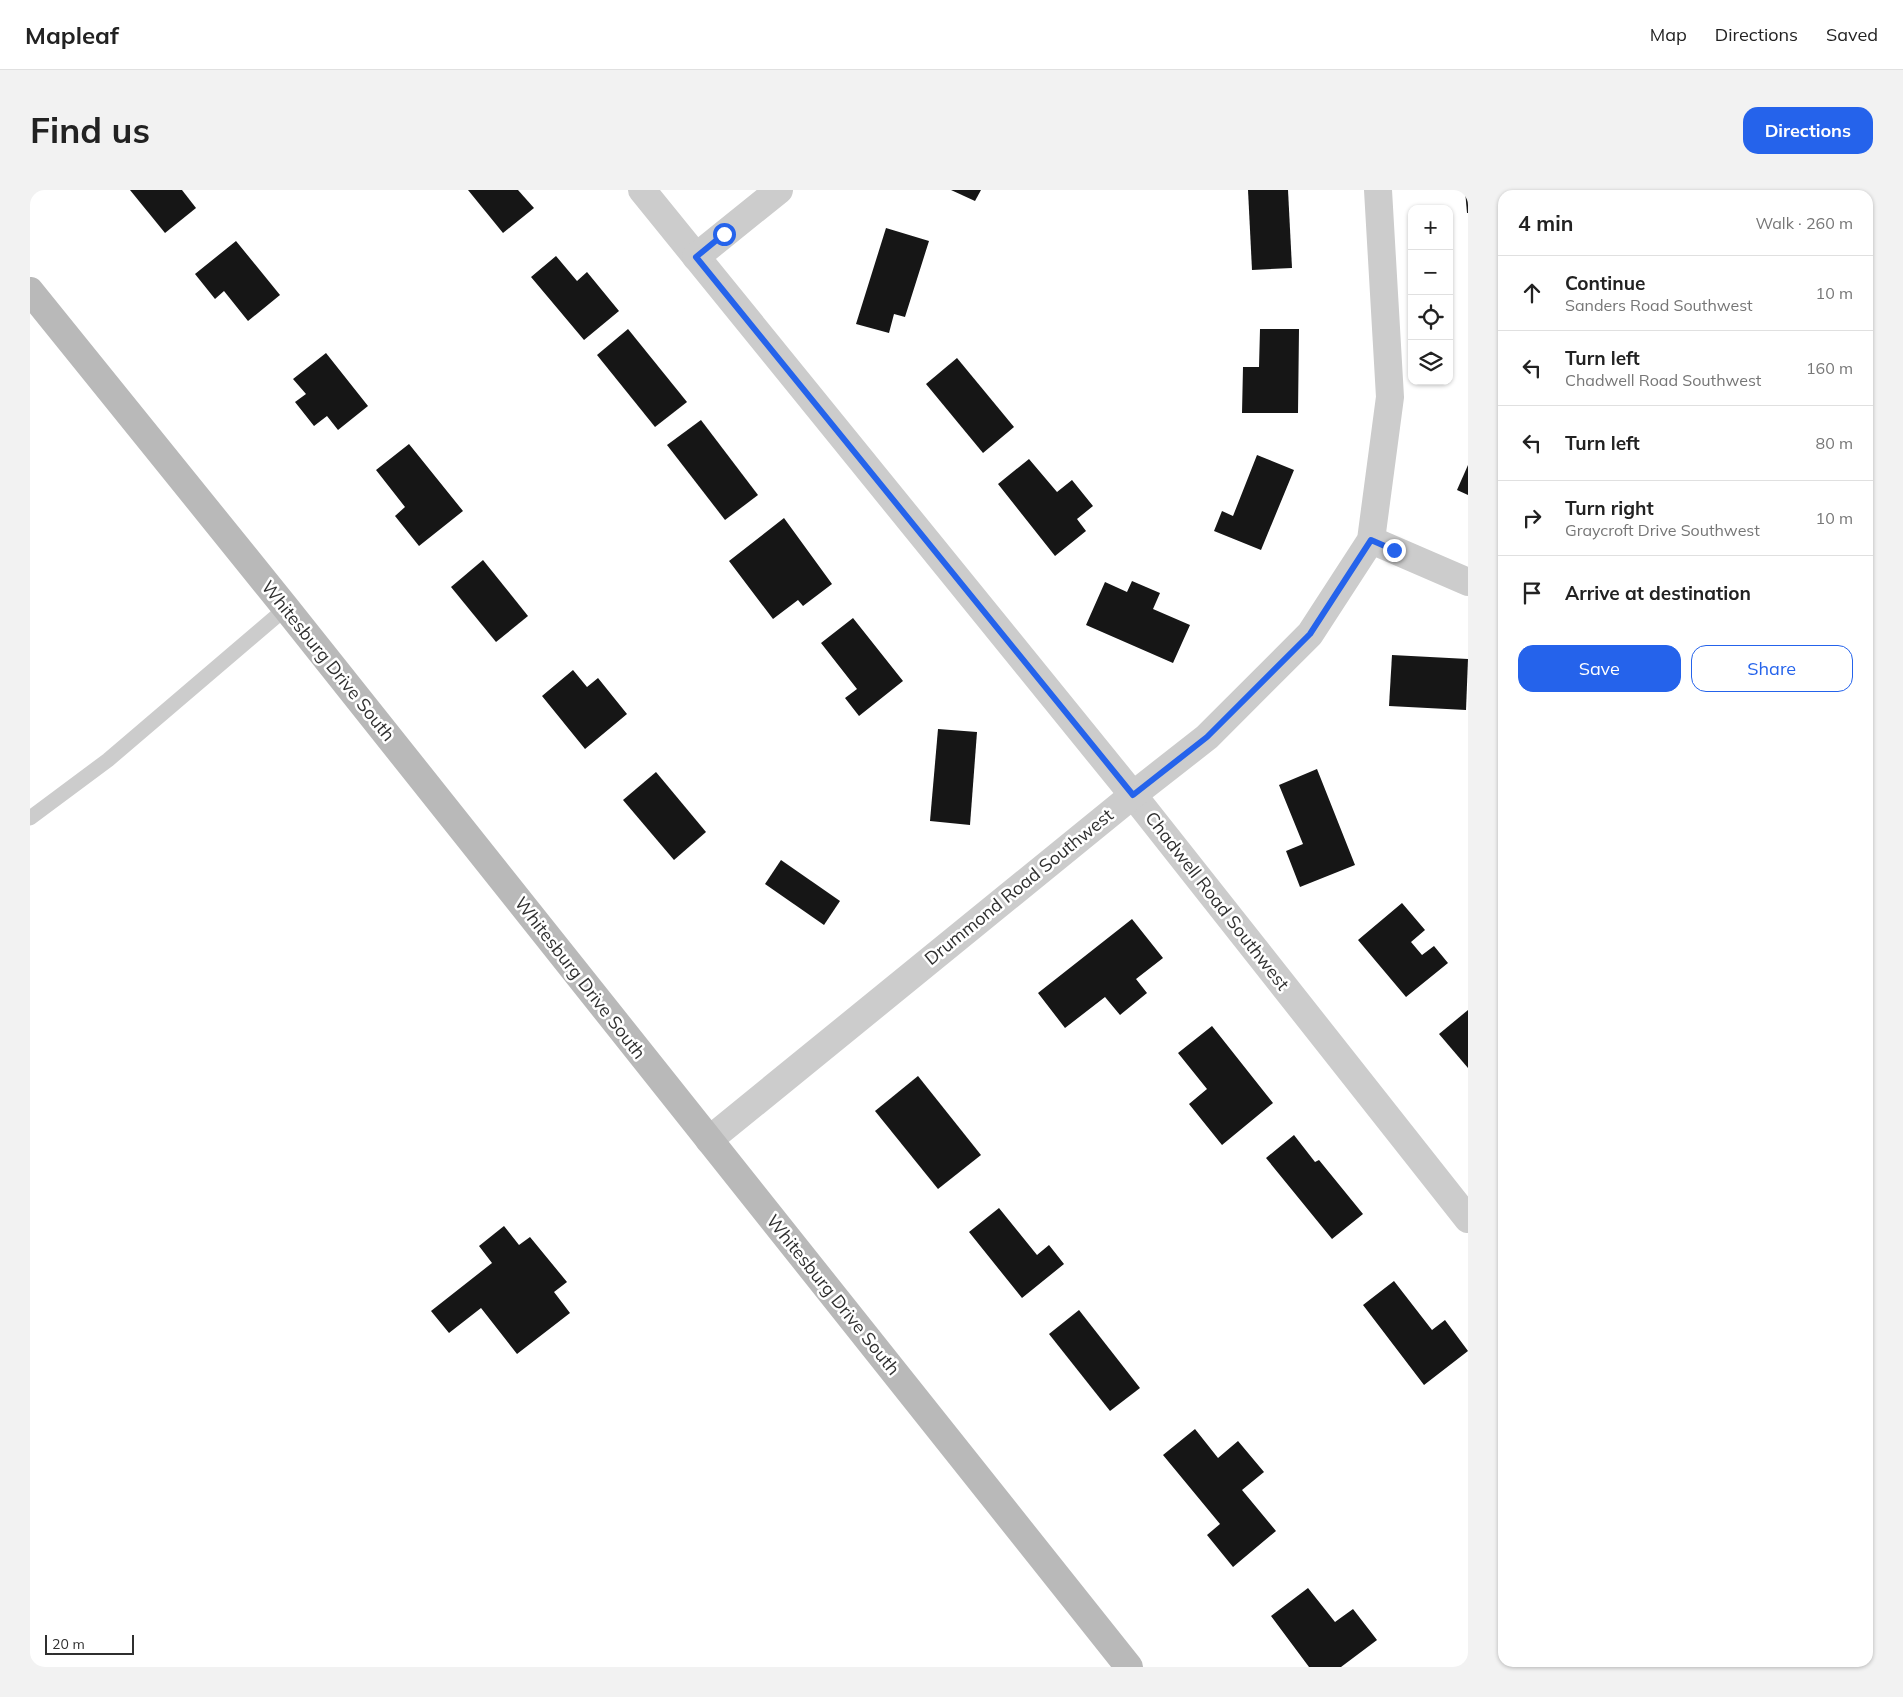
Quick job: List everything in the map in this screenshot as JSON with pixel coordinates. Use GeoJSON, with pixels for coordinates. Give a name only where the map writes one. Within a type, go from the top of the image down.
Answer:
{"type":"FeatureCollection","features":[{"type":"Feature","properties":{"kind":"main road","name":"Whitesburg Drive South"},"geometry":{"type":"LineString","coordinates":[[30,291],[286,608],[1129,1667]]}},
{"type":"Feature","properties":{"kind":"street","name":"Chadwell Road Southwest"},"geometry":{"type":"LineString","coordinates":[[642,190],[1133,795],[1468,1219]]}},
{"type":"Feature","properties":{"kind":"street"},"geometry":{"type":"LineString","coordinates":[[696,257],[779,190]]}},
{"type":"Feature","properties":{"kind":"street","name":"Drummond Road Southwest"},"geometry":{"type":"LineString","coordinates":[[709,1140],[1207,737],[1310,634],[1371,540],[1390,397],[1378,190]]}},
{"type":"Feature","properties":{"kind":"street"},"geometry":{"type":"LineString","coordinates":[[1371,540],[1468,582]]}},
{"type":"Feature","properties":{"kind":"lane"},"geometry":{"type":"LineString","coordinates":[[30,818],[108,760],[286,608]]}},
{"type":"Feature","properties":{"kind":"building"},"geometry":{"type":"Polygon","coordinates":[[[130,190],[182,190],[196,208],[165,233],[130,190]]]}},
{"type":"Feature","properties":{"kind":"building"},"geometry":{"type":"Polygon","coordinates":[[[468,190],[518,190],[534,208],[503,233],[468,190]]]}},
{"type":"Feature","properties":{"kind":"building"},"geometry":{"type":"Polygon","coordinates":[[[951,190],[981,190],[975,201],[951,190]]]}},
{"type":"Feature","properties":{"kind":"building"},"geometry":{"type":"Polygon","coordinates":[[[1248,190],[1288,190],[1292,268],[1252,270],[1248,190]]]}},
{"type":"Feature","properties":{"kind":"building"},"geometry":{"type":"Polygon","coordinates":[[[1465,190],[1468,190],[1468,213],[1467,213],[1465,190]]]}},
{"type":"Feature","properties":{"kind":"building"},"geometry":{"type":"Polygon","coordinates":[[[886,228],[929,241],[905,317],[894,314],[889,333],[856,324],[886,228]]]}},
{"type":"Feature","properties":{"kind":"building"},"geometry":{"type":"Polygon","coordinates":[[[236,241],[280,295],[248,321],[224,291],[215,299],[195,274],[236,241]]]}},
{"type":"Feature","properties":{"kind":"building"},"geometry":{"type":"Polygon","coordinates":[[[556,256],[577,281],[587,272],[619,311],[584,340],[531,277],[556,256]]]}},
{"type":"Feature","properties":{"kind":"building"},"geometry":{"type":"Polygon","coordinates":[[[628,329],[687,402],[655,427],[597,355],[628,329]]]}},
{"type":"Feature","properties":{"kind":"building"},"geometry":{"type":"Polygon","coordinates":[[[1260,329],[1299,329],[1298,413],[1242,413],[1243,367],[1259,367],[1260,329]]]}},
{"type":"Feature","properties":{"kind":"building"},"geometry":{"type":"Polygon","coordinates":[[[326,353],[368,406],[338,430],[327,416],[314,426],[295,402],[306,394],[293,379],[326,353]]]}},
{"type":"Feature","properties":{"kind":"building"},"geometry":{"type":"Polygon","coordinates":[[[957,358],[1014,427],[983,453],[926,384],[957,358]]]}},
{"type":"Feature","properties":{"kind":"building"},"geometry":{"type":"Polygon","coordinates":[[[701,420],[758,495],[725,520],[667,445],[701,420]]]}},
{"type":"Feature","properties":{"kind":"building"},"geometry":{"type":"Polygon","coordinates":[[[409,444],[463,511],[419,546],[395,516],[405,507],[376,470],[409,444]]]}},
{"type":"Feature","properties":{"kind":"building"},"geometry":{"type":"Polygon","coordinates":[[[1257,455],[1294,470],[1261,550],[1214,531],[1222,511],[1233,516],[1257,455]]]}},
{"type":"Feature","properties":{"kind":"building"},"geometry":{"type":"Polygon","coordinates":[[[1029,459],[1057,492],[1072,480],[1093,506],[1077,519],[1086,531],[1055,556],[998,484],[1029,459]]]}},
{"type":"Feature","properties":{"kind":"building"},"geometry":{"type":"Polygon","coordinates":[[[1468,465],[1468,495],[1457,490],[1468,465]]]}},
{"type":"Feature","properties":{"kind":"building"},"geometry":{"type":"Polygon","coordinates":[[[784,518],[832,584],[803,606],[798,600],[773,619],[729,561],[784,518]]]}},
{"type":"Feature","properties":{"kind":"building"},"geometry":{"type":"Polygon","coordinates":[[[483,560],[528,616],[496,642],[451,587],[483,560]]]}},
{"type":"Feature","properties":{"kind":"building"},"geometry":{"type":"Polygon","coordinates":[[[1132,581],[1160,593],[1153,609],[1190,625],[1173,663],[1086,625],[1105,582],[1127,592],[1132,581]]]}},
{"type":"Feature","properties":{"kind":"building"},"geometry":{"type":"Polygon","coordinates":[[[853,618],[903,681],[859,716],[845,698],[857,689],[821,643],[853,618]]]}},
{"type":"Feature","properties":{"kind":"building"},"geometry":{"type":"Polygon","coordinates":[[[1392,655],[1468,659],[1466,710],[1389,706],[1392,655]]]}},
{"type":"Feature","properties":{"kind":"building"},"geometry":{"type":"Polygon","coordinates":[[[573,670],[587,687],[598,678],[627,714],[585,749],[542,696],[573,670]]]}},
{"type":"Feature","properties":{"kind":"building"},"geometry":{"type":"Polygon","coordinates":[[[938,729],[977,732],[970,825],[930,821],[938,729]]]}},
{"type":"Feature","properties":{"kind":"building"},"geometry":{"type":"Polygon","coordinates":[[[1317,769],[1355,865],[1300,887],[1286,851],[1303,844],[1279,785],[1317,769]]]}},
{"type":"Feature","properties":{"kind":"building"},"geometry":{"type":"Polygon","coordinates":[[[656,772],[706,832],[674,860],[623,800],[656,772]]]}},
{"type":"Feature","properties":{"kind":"building"},"geometry":{"type":"Polygon","coordinates":[[[781,860],[840,901],[824,925],[765,884],[781,860]]]}},
{"type":"Feature","properties":{"kind":"building"},"geometry":{"type":"Polygon","coordinates":[[[1402,903],[1425,930],[1411,942],[1422,955],[1434,946],[1448,963],[1406,997],[1358,940],[1402,903]]]}},
{"type":"Feature","properties":{"kind":"building"},"geometry":{"type":"Polygon","coordinates":[[[1132,919],[1163,958],[1136,979],[1147,993],[1120,1015],[1105,997],[1065,1028],[1038,993],[1132,919]]]}},
{"type":"Feature","properties":{"kind":"building"},"geometry":{"type":"Polygon","coordinates":[[[1468,1010],[1468,1068],[1439,1034],[1468,1010]]]}},
{"type":"Feature","properties":{"kind":"building"},"geometry":{"type":"Polygon","coordinates":[[[1212,1026],[1273,1103],[1222,1145],[1189,1104],[1207,1089],[1178,1053],[1212,1026]]]}},
{"type":"Feature","properties":{"kind":"building"},"geometry":{"type":"Polygon","coordinates":[[[918,1076],[981,1155],[938,1189],[875,1111],[918,1076]]]}},
{"type":"Feature","properties":{"kind":"building"},"geometry":{"type":"Polygon","coordinates":[[[1294,1135],[1315,1162],[1319,1160],[1363,1214],[1332,1239],[1266,1158],[1294,1135]]]}},
{"type":"Feature","properties":{"kind":"building"},"geometry":{"type":"Polygon","coordinates":[[[999,1208],[1037,1255],[1049,1245],[1064,1264],[1022,1298],[969,1232],[999,1208]]]}},
{"type":"Feature","properties":{"kind":"building"},"geometry":{"type":"Polygon","coordinates":[[[504,1226],[519,1245],[530,1237],[567,1282],[554,1292],[570,1313],[517,1354],[481,1308],[449,1333],[431,1311],[492,1263],[479,1246],[504,1226]]]}},
{"type":"Feature","properties":{"kind":"building"},"geometry":{"type":"Polygon","coordinates":[[[1394,1281],[1432,1330],[1445,1320],[1468,1351],[1424,1385],[1363,1305],[1394,1281]]]}},
{"type":"Feature","properties":{"kind":"building"},"geometry":{"type":"Polygon","coordinates":[[[1079,1310],[1140,1388],[1110,1411],[1049,1334],[1079,1310]]]}},
{"type":"Feature","properties":{"kind":"building"},"geometry":{"type":"Polygon","coordinates":[[[1195,1429],[1218,1458],[1238,1441],[1264,1472],[1242,1490],[1276,1531],[1233,1567],[1207,1535],[1220,1524],[1163,1455],[1195,1429]]]}},
{"type":"Feature","properties":{"kind":"building"},"geometry":{"type":"Polygon","coordinates":[[[1308,1588],[1335,1622],[1353,1609],[1377,1640],[1341,1667],[1309,1667],[1271,1616],[1308,1588]]]}},
{"type":"Feature","properties":{"kind":"route"},"geometry":{"type":"LineString","coordinates":[[724,234],[696,257],[1133,795],[1207,737],[1310,634],[1371,540],[1394,550]]}}]}
